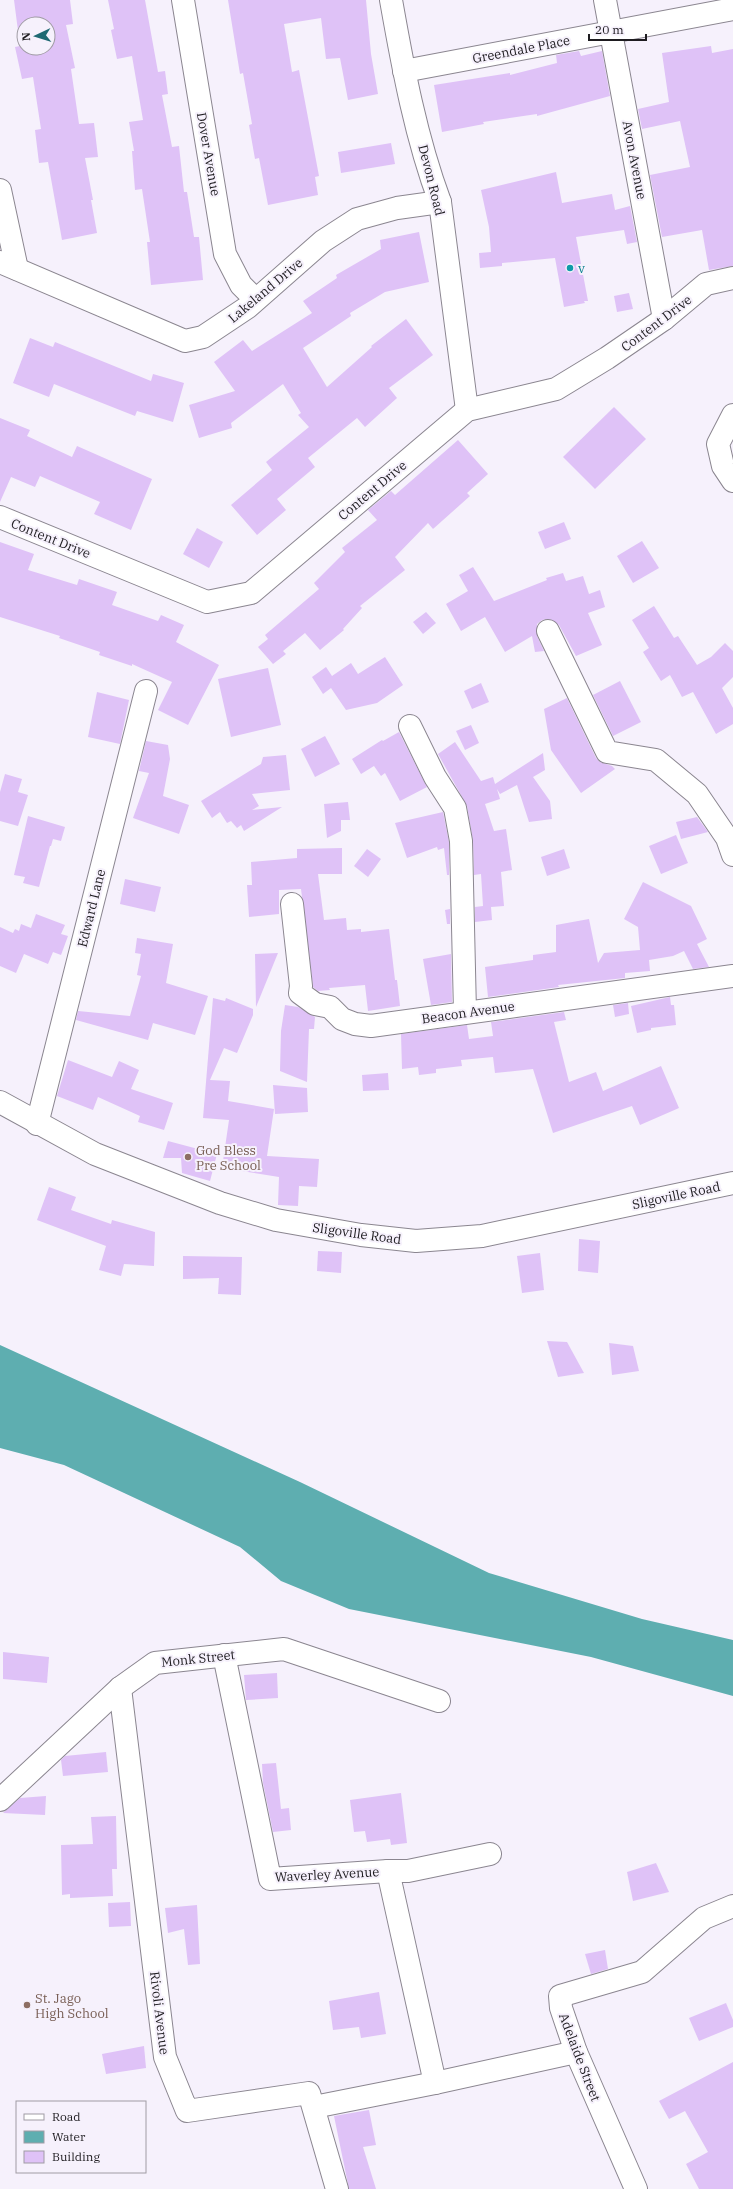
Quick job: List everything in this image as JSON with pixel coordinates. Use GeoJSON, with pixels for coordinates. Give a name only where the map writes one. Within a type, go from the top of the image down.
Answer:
{"type":"FeatureCollection","features":[{"type":"Feature","properties":{"kind":"street","name":"Dover Avenue"},"geometry":{"type":"LineString","coordinates":[[183,0],[225,254],[241,285],[255,299]]}},
{"type":"Feature","properties":{"kind":"street","name":"Devon Road"},"geometry":{"type":"LineString","coordinates":[[390,0],[404,71],[433,184],[440,202],[467,410]]}},
{"type":"Feature","properties":{"kind":"street","name":"Avon Avenue"},"geometry":{"type":"LineString","coordinates":[[605,0],[664,319]]}},
{"type":"Feature","properties":{"kind":"street","name":"Greendale Place"},"geometry":{"type":"LineString","coordinates":[[404,71],[733,9]]}},
{"type":"Feature","properties":{"kind":"street"},"geometry":{"type":"LineString","coordinates":[[0,190],[8,266]]}},
{"type":"Feature","properties":{"kind":"street","name":"Lakeland Drive"},"geometry":{"type":"LineString","coordinates":[[8,266],[186,341],[203,338],[248,308],[255,299],[324,241],[357,219],[397,208],[440,202]]}},
{"type":"Feature","properties":{"kind":"street","name":"Content Drive"},"geometry":{"type":"LineString","coordinates":[[0,517],[207,602],[251,593],[467,410],[556,389],[607,358],[664,319],[706,284],[733,278]]}},
{"type":"Feature","properties":{"kind":"street"},"geometry":{"type":"LineString","coordinates":[[733,415],[718,444],[723,466],[733,481]]}},
{"type":"Feature","properties":{"kind":"street"},"geometry":{"type":"LineString","coordinates":[[548,631],[607,752],[656,760],[697,794],[727,838],[733,855]]}},
{"type":"Feature","properties":{"kind":"street","name":"Edward Lane"},"geometry":{"type":"LineString","coordinates":[[37,1124],[146,692]]}},
{"type":"Feature","properties":{"kind":"street"},"geometry":{"type":"LineString","coordinates":[[410,726],[435,778],[455,808],[461,841],[465,1012]]}},
{"type":"Feature","properties":{"kind":"street","name":"Beacon Avenue"},"geometry":{"type":"LineString","coordinates":[[292,904],[302,986],[300,993],[315,1004],[330,1007],[342,1019],[355,1024],[371,1026],[733,976]]}},
{"type":"Feature","properties":{"kind":"street","name":"Sligoville Road"},"geometry":{"type":"LineString","coordinates":[[0,1102],[37,1124],[95,1154],[220,1203],[276,1220],[361,1235],[416,1241],[482,1236],[733,1183]]}},
{"type":"Feature","properties":{"kind":"street","name":"Monk Street"},"geometry":{"type":"LineString","coordinates":[[0,1800],[120,1688],[155,1663],[284,1648],[439,1701]]}},
{"type":"Feature","properties":{"kind":"street","name":"Waverley Avenue"},"geometry":{"type":"LineString","coordinates":[[224,1655],[270,1879],[408,1871],[490,1854]]}},
{"type":"Feature","properties":{"kind":"street","name":"Rivoli Avenue"},"geometry":{"type":"LineString","coordinates":[[120,1688],[165,2057],[187,2111],[309,2093],[337,2189]]}},
{"type":"Feature","properties":{"kind":"street"},"geometry":{"type":"LineString","coordinates":[[388,1871],[435,2083]]}},
{"type":"Feature","properties":{"kind":"street","name":"Adelaide Street"},"geometry":{"type":"LineString","coordinates":[[636,2189],[576,2052],[561,2008],[560,1996],[642,1972],[704,1918],[733,1906]]}},
{"type":"Feature","properties":{"kind":"street"},"geometry":{"type":"LineString","coordinates":[[314,2107],[435,2083],[576,2052]]}},
{"type":"Feature","properties":{"kind":"water"},"geometry":{"type":"Polygon","coordinates":[[[0,1345],[300,1482],[489,1573],[642,1619],[733,1640],[733,1696],[591,1657],[349,1609],[281,1581],[240,1547],[64,1465],[0,1448],[0,1345]]]}},
{"type":"Feature","properties":{"kind":"building"},"geometry":{"type":"Polygon","coordinates":[[[14,0],[70,0],[73,24],[66,25],[75,68],[71,69],[79,124],[94,123],[98,157],[85,158],[93,200],[91,200],[97,233],[62,240],[48,162],[39,163],[35,130],[41,129],[33,77],[22,79],[17,56],[56,56],[56,16],[16,16],[14,0]]]}},
{"type":"Feature","properties":{"kind":"building"},"geometry":{"type":"Polygon","coordinates":[[[108,0],[145,0],[158,72],[165,71],[168,94],[162,95],[172,147],[179,146],[184,192],[187,192],[194,237],[199,237],[203,280],[151,285],[147,242],[150,242],[142,189],[135,190],[132,151],[134,151],[129,122],[143,120],[132,56],[117,59],[111,30],[114,29],[108,0]]]}},
{"type":"Feature","properties":{"kind":"building"},"geometry":{"type":"Polygon","coordinates":[[[228,0],[366,0],[371,54],[378,94],[348,100],[340,58],[326,59],[321,18],[284,24],[292,72],[299,70],[319,176],[315,177],[318,195],[268,205],[259,158],[255,159],[249,125],[252,124],[243,73],[240,74],[228,0]]]}},
{"type":"Feature","properties":{"kind":"building"},"geometry":{"type":"Polygon","coordinates":[[[711,46],[712,53],[733,49],[733,266],[709,270],[702,230],[662,237],[650,175],[690,167],[680,121],[642,129],[638,109],[669,102],[662,53],[711,46]]]}},
{"type":"Feature","properties":{"kind":"building"},"geometry":{"type":"Polygon","coordinates":[[[579,51],[581,56],[602,51],[610,96],[537,116],[537,114],[483,122],[484,124],[442,132],[434,85],[510,73],[510,75],[557,63],[556,55],[579,51]]]}},
{"type":"Feature","properties":{"kind":"building"},"geometry":{"type":"Polygon","coordinates":[[[391,143],[395,164],[341,173],[338,152],[391,143]]]}},
{"type":"Feature","properties":{"kind":"building"},"geometry":{"type":"Polygon","coordinates":[[[556,172],[562,203],[612,194],[615,210],[630,206],[637,242],[627,244],[624,230],[576,237],[588,301],[584,301],[585,303],[564,307],[555,258],[502,263],[502,266],[480,268],[479,253],[491,252],[489,227],[481,190],[556,172]]]}},
{"type":"Feature","properties":{"kind":"building"},"geometry":{"type":"Polygon","coordinates":[[[419,232],[429,282],[385,292],[350,313],[351,316],[303,348],[327,387],[372,347],[371,346],[406,319],[433,355],[389,388],[397,398],[365,427],[357,418],[308,458],[315,467],[277,499],[286,510],[257,535],[231,505],[272,470],[266,462],[309,427],[298,415],[301,413],[283,384],[231,423],[232,428],[199,438],[189,405],[235,391],[214,362],[243,340],[252,351],[312,313],[303,301],[337,278],[336,275],[381,249],[380,240],[419,232]]]}},
{"type":"Feature","properties":{"kind":"building"},"geometry":{"type":"Polygon","coordinates":[[[629,293],[633,309],[617,312],[614,296],[629,293]]]}},
{"type":"Feature","properties":{"kind":"building"},"geometry":{"type":"Polygon","coordinates":[[[30,338],[53,347],[55,342],[151,381],[153,374],[184,383],[173,422],[137,411],[135,416],[54,384],[49,397],[13,383],[30,338]]]}},
{"type":"Feature","properties":{"kind":"building"},"geometry":{"type":"Polygon","coordinates":[[[614,407],[646,439],[595,489],[563,457],[614,407]]]}},
{"type":"Feature","properties":{"kind":"building"},"geometry":{"type":"Polygon","coordinates":[[[0,418],[30,430],[27,436],[72,457],[77,446],[152,479],[131,530],[94,514],[100,502],[40,476],[35,487],[11,477],[0,502],[0,418]]]}},
{"type":"Feature","properties":{"kind":"building"},"geometry":{"type":"Polygon","coordinates":[[[458,440],[488,474],[467,493],[470,496],[433,529],[428,523],[395,557],[405,570],[360,606],[362,608],[343,629],[344,630],[320,650],[305,633],[283,651],[286,654],[273,664],[258,647],[268,639],[265,635],[319,589],[314,583],[345,552],[342,548],[377,520],[368,510],[391,491],[395,495],[458,440]]]}},
{"type":"Feature","properties":{"kind":"building"},"geometry":{"type":"Polygon","coordinates":[[[564,522],[571,539],[545,549],[538,532],[564,522]]]}},
{"type":"Feature","properties":{"kind":"building"},"geometry":{"type":"Polygon","coordinates":[[[197,528],[223,542],[209,568],[183,554],[197,528]]]}},
{"type":"Feature","properties":{"kind":"building"},"geometry":{"type":"Polygon","coordinates":[[[642,541],[659,568],[633,583],[617,556],[642,541]]]}},
{"type":"Feature","properties":{"kind":"building"},"geometry":{"type":"Polygon","coordinates":[[[0,542],[34,554],[28,570],[77,585],[79,579],[117,592],[112,605],[158,621],[161,615],[184,625],[176,642],[219,665],[188,725],[158,710],[172,682],[132,664],[132,666],[99,655],[100,652],[59,638],[60,636],[0,617],[0,542]]]}},
{"type":"Feature","properties":{"kind":"building"},"geometry":{"type":"Polygon","coordinates":[[[473,567],[494,601],[547,580],[546,578],[563,573],[566,581],[583,576],[589,594],[600,590],[605,607],[588,613],[602,645],[576,656],[559,625],[549,619],[542,620],[537,624],[537,636],[544,651],[535,652],[532,636],[505,652],[485,617],[461,631],[446,604],[468,591],[459,575],[473,567]]]}},
{"type":"Feature","properties":{"kind":"building"},"geometry":{"type":"Polygon","coordinates":[[[654,606],[674,638],[678,636],[697,665],[711,657],[725,643],[733,651],[733,677],[722,688],[733,708],[733,724],[716,734],[693,692],[682,697],[670,675],[661,681],[643,652],[649,648],[632,620],[654,606]]]}},
{"type":"Feature","properties":{"kind":"building"},"geometry":{"type":"Polygon","coordinates":[[[426,612],[436,623],[423,634],[413,622],[426,612]]]}},
{"type":"Feature","properties":{"kind":"building"},"geometry":{"type":"Polygon","coordinates":[[[385,657],[403,685],[377,703],[346,710],[331,688],[323,694],[312,677],[326,667],[332,676],[351,663],[358,674],[385,657]]]}},
{"type":"Feature","properties":{"kind":"building"},"geometry":{"type":"Polygon","coordinates":[[[268,668],[281,725],[231,737],[218,679],[268,668]]]}},
{"type":"Feature","properties":{"kind":"building"},"geometry":{"type":"Polygon","coordinates":[[[620,681],[641,722],[613,736],[593,695],[620,681]]]}},
{"type":"Feature","properties":{"kind":"building"},"geometry":{"type":"Polygon","coordinates":[[[481,683],[489,702],[472,709],[464,691],[481,683]]]}},
{"type":"Feature","properties":{"kind":"building"},"geometry":{"type":"Polygon","coordinates":[[[97,692],[129,700],[120,744],[88,737],[97,692]]]}},
{"type":"Feature","properties":{"kind":"building"},"geometry":{"type":"Polygon","coordinates":[[[567,698],[596,758],[600,762],[612,766],[615,769],[581,793],[551,750],[544,709],[567,698]]]}},
{"type":"Feature","properties":{"kind":"building"},"geometry":{"type":"Polygon","coordinates":[[[471,725],[479,743],[465,750],[456,731],[471,725]]]}},
{"type":"Feature","properties":{"kind":"building"},"geometry":{"type":"Polygon","coordinates":[[[399,732],[427,787],[400,801],[385,773],[381,776],[374,766],[361,774],[352,759],[382,740],[383,741],[399,732]]]}},
{"type":"Feature","properties":{"kind":"building"},"geometry":{"type":"Polygon","coordinates":[[[325,736],[340,764],[315,777],[301,749],[325,736]]]}},
{"type":"Feature","properties":{"kind":"building"},"geometry":{"type":"Polygon","coordinates":[[[146,741],[168,745],[170,759],[163,796],[189,805],[179,834],[133,818],[149,773],[139,771],[146,741]]]}},
{"type":"Feature","properties":{"kind":"building"},"geometry":{"type":"Polygon","coordinates":[[[455,742],[481,781],[493,777],[495,784],[543,753],[545,770],[533,777],[550,801],[552,819],[529,822],[517,785],[500,794],[497,789],[500,799],[485,804],[494,831],[506,829],[512,870],[501,872],[504,906],[491,907],[492,920],[475,922],[475,907],[483,906],[481,874],[474,875],[473,841],[467,806],[438,754],[455,742]]]}},
{"type":"Feature","properties":{"kind":"building"},"geometry":{"type":"Polygon","coordinates":[[[286,755],[290,790],[252,794],[259,806],[252,810],[282,807],[244,831],[241,825],[237,828],[231,821],[227,823],[220,812],[212,818],[201,801],[261,764],[263,757],[286,755]]]}},
{"type":"Feature","properties":{"kind":"building"},"geometry":{"type":"Polygon","coordinates":[[[5,774],[22,779],[18,792],[28,795],[18,826],[0,821],[0,792],[5,774]]]}},
{"type":"Feature","properties":{"kind":"building"},"geometry":{"type":"Polygon","coordinates":[[[348,802],[350,820],[341,820],[341,831],[327,838],[324,804],[348,802]]]}},
{"type":"Feature","properties":{"kind":"building"},"geometry":{"type":"Polygon","coordinates":[[[443,812],[449,842],[449,875],[447,875],[444,848],[438,850],[437,847],[407,858],[395,823],[443,812]]]}},
{"type":"Feature","properties":{"kind":"building"},"geometry":{"type":"Polygon","coordinates":[[[28,816],[65,827],[61,841],[53,839],[39,887],[23,883],[25,877],[14,875],[28,816]]]}},
{"type":"Feature","properties":{"kind":"building"},"geometry":{"type":"Polygon","coordinates":[[[697,817],[708,832],[681,839],[676,822],[697,817]]]}},
{"type":"Feature","properties":{"kind":"building"},"geometry":{"type":"Polygon","coordinates":[[[676,835],[688,863],[661,874],[649,846],[676,835]]]}},
{"type":"Feature","properties":{"kind":"building"},"geometry":{"type":"Polygon","coordinates":[[[342,848],[342,874],[318,874],[324,920],[346,918],[347,930],[361,929],[361,932],[389,929],[395,980],[397,980],[400,1006],[368,1011],[365,985],[329,988],[330,990],[318,991],[313,987],[301,889],[279,890],[279,914],[249,917],[247,885],[252,885],[251,862],[297,858],[297,849],[342,848]]]}},
{"type":"Feature","properties":{"kind":"building"},"geometry":{"type":"Polygon","coordinates":[[[367,849],[381,859],[368,877],[354,866],[367,849]]]}},
{"type":"Feature","properties":{"kind":"building"},"geometry":{"type":"Polygon","coordinates":[[[564,849],[570,868],[547,876],[541,857],[564,849]]]}},
{"type":"Feature","properties":{"kind":"building"},"geometry":{"type":"Polygon","coordinates":[[[125,879],[161,887],[155,912],[120,904],[125,879]]]}},
{"type":"Feature","properties":{"kind":"building"},"geometry":{"type":"Polygon","coordinates":[[[643,882],[691,906],[707,939],[697,944],[709,967],[693,969],[684,951],[673,956],[649,960],[650,971],[625,973],[625,978],[558,985],[559,987],[488,997],[485,967],[533,960],[533,955],[556,952],[556,925],[589,919],[598,963],[604,953],[640,950],[638,927],[624,919],[643,882]]]}},
{"type":"Feature","properties":{"kind":"building"},"geometry":{"type":"Polygon","coordinates":[[[450,909],[450,924],[447,924],[445,910],[450,909]]]}},
{"type":"Feature","properties":{"kind":"building"},"geometry":{"type":"Polygon","coordinates":[[[36,914],[65,925],[61,934],[68,936],[61,955],[53,952],[48,964],[24,954],[16,973],[0,966],[0,927],[13,933],[15,929],[19,931],[21,924],[31,928],[36,914]]]}},
{"type":"Feature","properties":{"kind":"building"},"geometry":{"type":"Polygon","coordinates":[[[137,938],[173,944],[166,983],[208,996],[195,1035],[153,1023],[148,1040],[76,1020],[78,1011],[130,1016],[141,976],[137,975],[141,954],[135,953],[137,938]]]}},
{"type":"Feature","properties":{"kind":"building"},"geometry":{"type":"Polygon","coordinates":[[[278,953],[256,1007],[255,954],[278,953]]]}},
{"type":"Feature","properties":{"kind":"building"},"geometry":{"type":"Polygon","coordinates":[[[451,954],[452,1002],[431,1005],[423,959],[451,954]]]}},
{"type":"Feature","properties":{"kind":"building"},"geometry":{"type":"Polygon","coordinates":[[[670,997],[671,1005],[674,1005],[676,1025],[651,1028],[651,1030],[637,1033],[631,1006],[670,997]]]}},
{"type":"Feature","properties":{"kind":"building"},"geometry":{"type":"Polygon","coordinates":[[[213,998],[225,1001],[226,998],[253,1009],[253,1015],[237,1053],[224,1048],[210,1080],[230,1081],[228,1101],[274,1109],[267,1156],[319,1159],[317,1187],[299,1186],[298,1206],[278,1205],[279,1177],[222,1168],[229,1120],[203,1118],[213,998]]]}},
{"type":"Feature","properties":{"kind":"building"},"geometry":{"type":"Polygon","coordinates":[[[628,1003],[629,1014],[615,1017],[613,1005],[628,1003]]]}},
{"type":"Feature","properties":{"kind":"building"},"geometry":{"type":"Polygon","coordinates":[[[285,1005],[298,1007],[315,1017],[314,1029],[309,1029],[307,1082],[280,1071],[281,1031],[285,1005]]]}},
{"type":"Feature","properties":{"kind":"building"},"geometry":{"type":"Polygon","coordinates":[[[564,1012],[566,1020],[554,1022],[569,1082],[596,1072],[603,1091],[661,1066],[679,1108],[640,1125],[632,1106],[553,1133],[533,1069],[495,1073],[493,1057],[461,1060],[462,1066],[436,1069],[436,1073],[419,1075],[418,1067],[402,1069],[401,1034],[467,1025],[469,1039],[493,1036],[491,1022],[564,1012]]]}},
{"type":"Feature","properties":{"kind":"building"},"geometry":{"type":"Polygon","coordinates":[[[68,1060],[112,1077],[119,1061],[139,1070],[131,1089],[173,1103],[164,1130],[138,1122],[140,1116],[98,1097],[93,1110],[57,1096],[68,1060]]]}},
{"type":"Feature","properties":{"kind":"building"},"geometry":{"type":"Polygon","coordinates":[[[388,1073],[389,1090],[363,1091],[362,1075],[388,1073]]]}},
{"type":"Feature","properties":{"kind":"building"},"geometry":{"type":"Polygon","coordinates":[[[273,1085],[307,1088],[308,1112],[275,1114],[273,1085]]]}},
{"type":"Feature","properties":{"kind":"building"},"geometry":{"type":"Polygon","coordinates":[[[168,1141],[217,1154],[210,1181],[182,1173],[181,1158],[163,1158],[168,1141]]]}},
{"type":"Feature","properties":{"kind":"building"},"geometry":{"type":"Polygon","coordinates":[[[49,1187],[76,1197],[71,1210],[111,1224],[112,1220],[155,1232],[154,1266],[124,1264],[121,1276],[99,1270],[106,1246],[37,1220],[49,1187]]]}},
{"type":"Feature","properties":{"kind":"building"},"geometry":{"type":"Polygon","coordinates":[[[579,1239],[600,1241],[598,1273],[578,1271],[579,1239]]]}},
{"type":"Feature","properties":{"kind":"building"},"geometry":{"type":"Polygon","coordinates":[[[318,1251],[342,1252],[341,1273],[317,1271],[318,1251]]]}},
{"type":"Feature","properties":{"kind":"building"},"geometry":{"type":"Polygon","coordinates":[[[540,1253],[544,1290],[522,1293],[517,1256],[540,1253]]]}},
{"type":"Feature","properties":{"kind":"building"},"geometry":{"type":"Polygon","coordinates":[[[183,1256],[242,1257],[241,1295],[218,1294],[219,1278],[183,1279],[183,1256]]]}},
{"type":"Feature","properties":{"kind":"building"},"geometry":{"type":"Polygon","coordinates":[[[547,1341],[567,1342],[584,1373],[558,1377],[547,1341]]]}},
{"type":"Feature","properties":{"kind":"building"},"geometry":{"type":"Polygon","coordinates":[[[609,1343],[633,1346],[639,1371],[612,1375],[609,1343]]]}},
{"type":"Feature","properties":{"kind":"building"},"geometry":{"type":"Polygon","coordinates":[[[3,1652],[49,1657],[47,1683],[3,1679],[3,1652]]]}},
{"type":"Feature","properties":{"kind":"building"},"geometry":{"type":"Polygon","coordinates":[[[277,1673],[278,1698],[246,1700],[244,1675],[277,1673]]]}},
{"type":"Feature","properties":{"kind":"building"},"geometry":{"type":"Polygon","coordinates":[[[106,1752],[108,1772],[63,1776],[61,1760],[65,1756],[106,1752]]]}},
{"type":"Feature","properties":{"kind":"building"},"geometry":{"type":"Polygon","coordinates":[[[276,1763],[281,1809],[289,1808],[291,1830],[273,1832],[263,1783],[262,1764],[276,1763]]]}},
{"type":"Feature","properties":{"kind":"building"},"geometry":{"type":"Polygon","coordinates":[[[401,1793],[407,1843],[391,1845],[390,1839],[367,1842],[365,1831],[354,1832],[350,1800],[401,1793]]]}},
{"type":"Feature","properties":{"kind":"building"},"geometry":{"type":"Polygon","coordinates":[[[46,1796],[45,1815],[3,1813],[20,1798],[46,1796]]]}},
{"type":"Feature","properties":{"kind":"building"},"geometry":{"type":"Polygon","coordinates":[[[116,1816],[117,1869],[112,1869],[113,1896],[70,1898],[70,1894],[62,1895],[61,1845],[93,1844],[91,1817],[116,1816]]]}},
{"type":"Feature","properties":{"kind":"building"},"geometry":{"type":"Polygon","coordinates":[[[656,1863],[669,1892],[633,1901],[627,1872],[656,1863]]]}},
{"type":"Feature","properties":{"kind":"building"},"geometry":{"type":"Polygon","coordinates":[[[130,1902],[131,1926],[109,1927],[108,1903],[130,1902]]]}},
{"type":"Feature","properties":{"kind":"building"},"geometry":{"type":"Polygon","coordinates":[[[197,1905],[200,1964],[188,1965],[184,1929],[168,1933],[165,1908],[197,1905]]]}},
{"type":"Feature","properties":{"kind":"building"},"geometry":{"type":"Polygon","coordinates":[[[605,1950],[608,1969],[591,1974],[585,1954],[605,1950]]]}},
{"type":"Feature","properties":{"kind":"building"},"geometry":{"type":"Polygon","coordinates":[[[379,1992],[386,2034],[361,2038],[359,2027],[333,2030],[329,2001],[379,1992]]]}},
{"type":"Feature","properties":{"kind":"building"},"geometry":{"type":"Polygon","coordinates":[[[726,2003],[733,2020],[733,2027],[699,2041],[689,2018],[726,2003]]]}},
{"type":"Feature","properties":{"kind":"building"},"geometry":{"type":"Polygon","coordinates":[[[144,2046],[146,2068],[106,2074],[102,2054],[144,2046]]]}},
{"type":"Feature","properties":{"kind":"building"},"geometry":{"type":"Polygon","coordinates":[[[733,2062],[733,2189],[699,2189],[686,2164],[708,2152],[685,2111],[669,2119],[659,2101],[733,2062]]]}},
{"type":"Feature","properties":{"kind":"building"},"geometry":{"type":"Polygon","coordinates":[[[369,2110],[376,2145],[363,2147],[376,2189],[349,2189],[334,2116],[369,2110]]]}},
{"type":"Feature","properties":{"kind":"place","name":"v"},"geometry":{"type":"Point","coordinates":[570,268]}},
{"type":"Feature","properties":{"kind":"place","name":"God Bless Pre School"},"geometry":{"type":"Point","coordinates":[188,1157]}},
{"type":"Feature","properties":{"kind":"place","name":"St. Jago High School"},"geometry":{"type":"Point","coordinates":[27,2005]}}]}
